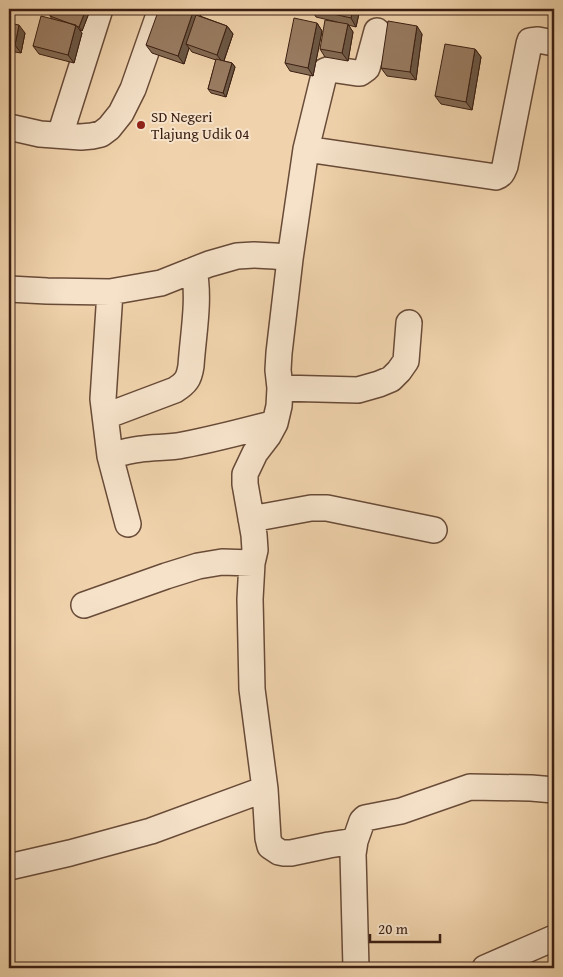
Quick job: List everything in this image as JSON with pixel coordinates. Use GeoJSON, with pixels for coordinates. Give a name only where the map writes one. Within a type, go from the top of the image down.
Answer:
{"type":"FeatureCollection","features":[{"type":"Feature","properties":{"kind":"street"},"geometry":{"type":"LineString","coordinates":[[60,135],[100,9]]}},
{"type":"Feature","properties":{"kind":"street"},"geometry":{"type":"LineString","coordinates":[[9,127],[40,134],[81,137],[101,134],[115,121],[133,89],[161,9]]}},
{"type":"Feature","properties":{"kind":"street"},"geometry":{"type":"LineString","coordinates":[[355,841],[291,853],[279,852],[270,846],[265,789],[252,689],[250,599],[252,563],[255,550],[245,474],[255,453],[275,423],[279,406],[278,370],[290,259],[306,149],[325,71],[330,69],[360,73],[367,68],[377,31]]}},
{"type":"Feature","properties":{"kind":"street"},"geometry":{"type":"LineString","coordinates":[[306,149],[499,176],[505,166],[530,41],[554,43]]}},
{"type":"Feature","properties":{"kind":"street"},"geometry":{"type":"LineString","coordinates":[[9,289],[110,292],[161,283],[209,264],[237,256],[274,256],[290,259]]}},
{"type":"Feature","properties":{"kind":"street"},"geometry":{"type":"LineString","coordinates":[[106,416],[175,390],[190,377],[196,282],[194,270]]}},
{"type":"Feature","properties":{"kind":"street"},"geometry":{"type":"LineString","coordinates":[[110,292],[103,399],[110,456],[128,524]]}},
{"type":"Feature","properties":{"kind":"street"},"geometry":{"type":"LineString","coordinates":[[280,388],[358,390],[391,379],[406,361],[409,323]]}},
{"type":"Feature","properties":{"kind":"street"},"geometry":{"type":"LineString","coordinates":[[110,456],[142,448],[184,445],[275,423]]}},
{"type":"Feature","properties":{"kind":"street"},"geometry":{"type":"LineString","coordinates":[[251,519],[310,508],[327,508],[434,530]]}},
{"type":"Feature","properties":{"kind":"street"},"geometry":{"type":"LineString","coordinates":[[84,605],[198,566],[222,562],[252,563]]}},
{"type":"Feature","properties":{"kind":"street"},"geometry":{"type":"LineString","coordinates":[[356,968],[353,854],[355,841],[362,821],[365,818],[401,811],[470,787],[554,790]]}},
{"type":"Feature","properties":{"kind":"street"},"geometry":{"type":"LineString","coordinates":[[9,867],[151,831],[265,789]]}},
{"type":"Feature","properties":{"kind":"street"},"geometry":{"type":"LineString","coordinates":[[485,968],[554,938]]}},
{"type":"Feature","properties":{"kind":"building"},"geometry":{"type":"Polygon","coordinates":[[[53,9],[86,9],[79,27],[50,16],[53,9]]]}},
{"type":"Feature","properties":{"kind":"building"},"geometry":{"type":"Polygon","coordinates":[[[159,9],[194,9],[178,56],[146,45],[159,9]]]}},
{"type":"Feature","properties":{"kind":"building"},"geometry":{"type":"Polygon","coordinates":[[[311,9],[353,9],[351,18],[311,9]]]}},
{"type":"Feature","properties":{"kind":"building"},"geometry":{"type":"Polygon","coordinates":[[[196,15],[227,26],[217,55],[186,44],[196,15]]]}},
{"type":"Feature","properties":{"kind":"building"},"geometry":{"type":"Polygon","coordinates":[[[41,16],[76,25],[68,55],[33,46],[41,16]]]}},
{"type":"Feature","properties":{"kind":"building"},"geometry":{"type":"Polygon","coordinates":[[[294,18],[317,23],[308,68],[285,63],[294,18]]]}},
{"type":"Feature","properties":{"kind":"building"},"geometry":{"type":"Polygon","coordinates":[[[325,20],[348,24],[342,53],[320,49],[325,20]]]}},
{"type":"Feature","properties":{"kind":"building"},"geometry":{"type":"Polygon","coordinates":[[[388,21],[417,26],[410,72],[381,68],[388,21]]]}},
{"type":"Feature","properties":{"kind":"building"},"geometry":{"type":"Polygon","coordinates":[[[9,23],[19,25],[15,45],[9,44],[9,23]]]}},
{"type":"Feature","properties":{"kind":"building"},"geometry":{"type":"Polygon","coordinates":[[[445,44],[475,49],[466,102],[435,96],[445,44]]]}},
{"type":"Feature","properties":{"kind":"building"},"geometry":{"type":"Polygon","coordinates":[[[216,59],[232,63],[223,93],[208,89],[216,59]]]}},
{"type":"Feature","properties":{"kind":"place","name":"SD Negeri Tlajung Udik 04"},"geometry":{"type":"Point","coordinates":[141,125]}}]}
